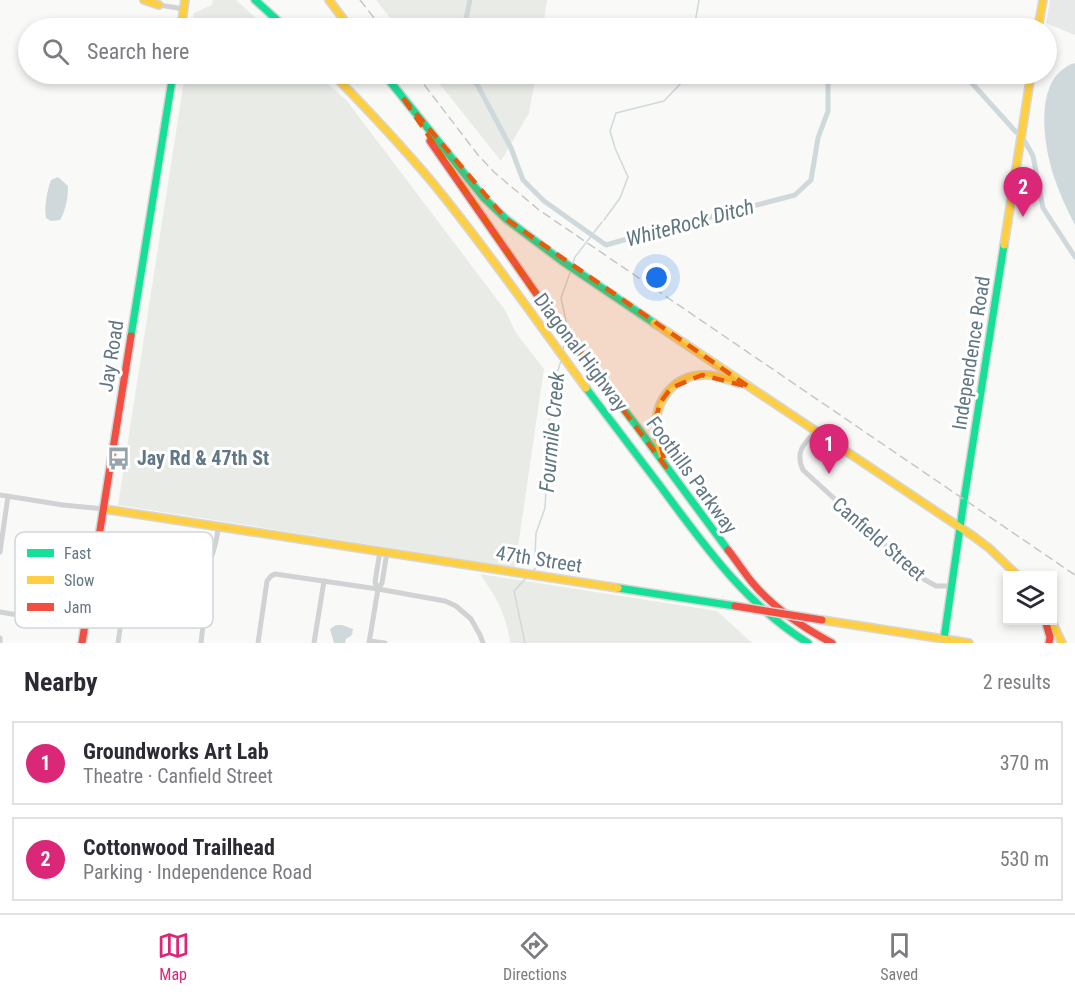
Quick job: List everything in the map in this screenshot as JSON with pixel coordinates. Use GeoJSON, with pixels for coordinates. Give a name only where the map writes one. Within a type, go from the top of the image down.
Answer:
{"type":"FeatureCollection","features":[{"type":"Feature","properties":{"kind":"main road"},"geometry":{"type":"LineString","coordinates":[[144,0],[159,5]]}},
{"type":"Feature","properties":{"kind":"main road"},"geometry":{"type":"LineString","coordinates":[[183,18],[185,0]]}},
{"type":"Feature","properties":{"kind":"main road"},"geometry":{"type":"LineString","coordinates":[[255,0],[275,18]]}},
{"type":"Feature","properties":{"kind":"main road"},"geometry":{"type":"LineString","coordinates":[[329,0],[342,18]]}},
{"type":"Feature","properties":{"kind":"main road"},"geometry":{"type":"LineString","coordinates":[[1040,18],[1043,0]]}},
{"type":"Feature","properties":{"kind":"main road","name":"Jay Road"},"geometry":{"type":"LineString","coordinates":[[100,532],[171,84]]}},
{"type":"Feature","properties":{"kind":"main road","name":"Diagonal Highway"},"geometry":{"type":"LineString","coordinates":[[343,84],[422,171],[480,245],[720,566],[778,623],[808,643]]}},
{"type":"Feature","properties":{"kind":"main road"},"geometry":{"type":"LineString","coordinates":[[392,84],[495,209],[520,230],[562,261],[989,548],[1013,571]]}},
{"type":"Feature","properties":{"kind":"main road","name":"Independence Road"},"geometry":{"type":"LineString","coordinates":[[944,639],[1029,84]]}},
{"type":"Feature","properties":{"kind":"main road","name":"Foothills Parkway"},"geometry":{"type":"LineString","coordinates":[[403,98],[459,185],[554,319],[738,565],[768,600],[794,621],[832,643]]}},
{"type":"Feature","properties":{"kind":"main road"},"geometry":{"type":"LineString","coordinates":[[666,467],[657,441],[655,422],[660,403],[671,388],[686,378],[702,375],[715,376],[749,387]]}},
{"type":"Feature","properties":{"kind":"main road","name":"47th Street"},"geometry":{"type":"LineString","coordinates":[[104,509],[969,643]]}},
{"type":"Feature","properties":{"kind":"main road"},"geometry":{"type":"LineString","coordinates":[[1046,625],[1050,637],[1049,643]]}},
{"type":"Feature","properties":{"kind":"main road"},"geometry":{"type":"LineString","coordinates":[[1053,625],[1062,643]]}},
{"type":"Feature","properties":{"kind":"main road","name":"Jay Road"},"geometry":{"type":"LineString","coordinates":[[82,643],[84,628]]}},
{"type":"Feature","properties":{"kind":"street"},"geometry":{"type":"LineString","coordinates":[[159,5],[184,9]]}},
{"type":"Feature","properties":{"kind":"street","name":"Canfield Street"},"geometry":{"type":"LineString","coordinates":[[815,432],[800,453],[803,470],[920,577],[943,590],[950,600]]}},
{"type":"Feature","properties":{"kind":"street"},"geometry":{"type":"LineString","coordinates":[[0,495],[104,509]]}},
{"type":"Feature","properties":{"kind":"street"},"geometry":{"type":"LineString","coordinates":[[0,552],[8,496]]}},
{"type":"Feature","properties":{"kind":"street"},"geometry":{"type":"LineString","coordinates":[[213,556],[219,525]]}},
{"type":"Feature","properties":{"kind":"street"},"geometry":{"type":"LineString","coordinates":[[383,551],[382,583],[378,589],[369,642],[386,643]]}},
{"type":"Feature","properties":{"kind":"street"},"geometry":{"type":"LineString","coordinates":[[258,643],[267,581],[270,576],[280,574],[439,599],[456,606],[471,619],[483,643]]}},
{"type":"Feature","properties":{"kind":"street"},"geometry":{"type":"LineString","coordinates":[[314,643],[324,581]]}},
{"type":"Feature","properties":{"kind":"street","name":"Canfield Street"},"geometry":{"type":"LineString","coordinates":[[936,586],[952,586]]}},
{"type":"Feature","properties":{"kind":"street"},"geometry":{"type":"LineString","coordinates":[[0,612],[15,615]]}},
{"type":"Feature","properties":{"kind":"street"},"geometry":{"type":"LineString","coordinates":[[118,643],[120,628]]}},
{"type":"Feature","properties":{"kind":"street"},"geometry":{"type":"LineString","coordinates":[[201,643],[203,628]]}},
{"type":"Feature","properties":{"kind":"street"},"geometry":{"type":"LineString","coordinates":[[0,638],[0,643]]}},
{"type":"Feature","properties":{"kind":"highlighted area"},"geometry":{"type":"Polygon","coordinates":[[[403,98],[506,219],[749,387],[702,375],[671,388],[660,403],[655,422],[666,467],[525,279],[403,98]]]}},
{"type":"Feature","properties":{"kind":"shaded area"},"geometry":{"type":"Polygon","coordinates":[[[213,0],[236,0],[256,18],[193,18],[194,13],[212,5],[213,0]]]}},
{"type":"Feature","properties":{"kind":"shaded area"},"geometry":{"type":"Polygon","coordinates":[[[376,0],[547,0],[544,18],[390,18],[376,0]]]}},
{"type":"Feature","properties":{"kind":"shaded area"},"geometry":{"type":"Polygon","coordinates":[[[1050,0],[1075,0],[1075,35],[1057,28],[1057,18],[1047,18],[1050,0]]]}},
{"type":"Feature","properties":{"kind":"shaded area"},"geometry":{"type":"Polygon","coordinates":[[[1075,63],[1075,225],[1053,174],[1044,128],[1047,95],[1051,84],[1057,84],[1057,76],[1075,63]]]}},
{"type":"Feature","properties":{"kind":"shaded area"},"geometry":{"type":"Polygon","coordinates":[[[183,84],[328,84],[347,101],[505,310],[516,333],[544,369],[515,567],[118,505],[183,84]]]}},
{"type":"Feature","properties":{"kind":"shaded area"},"geometry":{"type":"Polygon","coordinates":[[[440,84],[534,84],[529,113],[501,161],[440,84]]]}},
{"type":"Feature","properties":{"kind":"shaded area"},"geometry":{"type":"Polygon","coordinates":[[[58,177],[68,186],[67,199],[60,220],[51,221],[46,218],[46,199],[51,180],[58,177]]]}},
{"type":"Feature","properties":{"kind":"shaded area"},"geometry":{"type":"Polygon","coordinates":[[[480,574],[717,611],[752,643],[510,643],[500,607],[480,574]]]}},
{"type":"Feature","properties":{"kind":"shaded area"},"geometry":{"type":"Polygon","coordinates":[[[336,625],[353,629],[352,635],[346,639],[345,643],[334,643],[330,629],[336,625]]]}},
{"type":"Feature","properties":{"kind":"waterway","name":"WhiteRock Ditch"},"geometry":{"type":"LineString","coordinates":[[466,18],[470,0]]}},
{"type":"Feature","properties":{"kind":"waterway","name":"Fourmile Creek"},"geometry":{"type":"LineString","coordinates":[[696,18],[699,0]]}},
{"type":"Feature","properties":{"kind":"waterway","name":"WhiteRock Ditch"},"geometry":{"type":"LineString","coordinates":[[476,84],[511,148],[523,180],[544,201],[606,245],[795,195],[811,180],[818,138],[828,111],[828,84]]}},
{"type":"Feature","properties":{"kind":"waterway","name":"Fourmile Creek"},"geometry":{"type":"LineString","coordinates":[[604,220],[620,198],[628,177],[610,131],[616,113],[664,101],[680,84]]}},
{"type":"Feature","properties":{"kind":"waterway","name":"WhiteRock Ditch"},"geometry":{"type":"LineString","coordinates":[[973,84],[1016,132]]}},
{"type":"Feature","properties":{"kind":"waterway"},"geometry":{"type":"LineString","coordinates":[[1024,140],[1033,156],[1043,208],[1075,257]]}},
{"type":"Feature","properties":{"kind":"waterway","name":"Fourmile Creek"},"geometry":{"type":"LineString","coordinates":[[573,263],[575,257],[602,222]]}},
{"type":"Feature","properties":{"kind":"waterway","name":"Fourmile Creek"},"geometry":{"type":"LineString","coordinates":[[566,329],[561,298],[571,270]]}},
{"type":"Feature","properties":{"kind":"waterway","name":"Fourmile Creek"},"geometry":{"type":"LineString","coordinates":[[563,350],[564,340]]}},
{"type":"Feature","properties":{"kind":"waterway","name":"Fourmile Creek"},"geometry":{"type":"LineString","coordinates":[[532,572],[540,563],[535,556],[536,533],[545,508],[551,392],[561,361]]}},
{"type":"Feature","properties":{"kind":"waterway","name":"Fourmile Creek"},"geometry":{"type":"LineString","coordinates":[[525,643],[514,591],[526,578]]}},
{"type":"Feature","properties":{"kind":"railway"},"geometry":{"type":"LineString","coordinates":[[360,0],[374,18]]}},
{"type":"Feature","properties":{"kind":"railway"},"geometry":{"type":"LineString","coordinates":[[424,84],[478,155],[495,173],[539,210],[1075,575]]}},
{"type":"Feature","properties":{"kind":"traffic: fast"},"geometry":{"type":"LineString","coordinates":[[255,0],[275,18]]}},
{"type":"Feature","properties":{"kind":"traffic: fast"},"geometry":{"type":"LineString","coordinates":[[131,336],[171,84]]}},
{"type":"Feature","properties":{"kind":"traffic: fast"},"geometry":{"type":"LineString","coordinates":[[392,84],[484,198],[506,219],[562,261],[654,323]]}},
{"type":"Feature","properties":{"kind":"traffic: fast"},"geometry":{"type":"LineString","coordinates":[[944,639],[1004,245]]}},
{"type":"Feature","properties":{"kind":"traffic: fast"},"geometry":{"type":"LineString","coordinates":[[544,305],[728,550]]}},
{"type":"Feature","properties":{"kind":"traffic: fast"},"geometry":{"type":"LineString","coordinates":[[586,388],[727,572],[765,611],[808,643]]}},
{"type":"Feature","properties":{"kind":"traffic: fast"},"geometry":{"type":"LineString","coordinates":[[618,588],[735,606]]}},
{"type":"Feature","properties":{"kind":"traffic: slow"},"geometry":{"type":"LineString","coordinates":[[144,0],[159,5]]}},
{"type":"Feature","properties":{"kind":"traffic: slow"},"geometry":{"type":"LineString","coordinates":[[182,18],[185,0]]}},
{"type":"Feature","properties":{"kind":"traffic: slow"},"geometry":{"type":"LineString","coordinates":[[329,0],[342,18]]}},
{"type":"Feature","properties":{"kind":"traffic: slow"},"geometry":{"type":"LineString","coordinates":[[1040,18],[1043,0]]}},
{"type":"Feature","properties":{"kind":"traffic: slow"},"geometry":{"type":"LineString","coordinates":[[343,84],[432,182],[586,388]]}},
{"type":"Feature","properties":{"kind":"traffic: slow"},"geometry":{"type":"LineString","coordinates":[[1004,245],[1029,84]]}},
{"type":"Feature","properties":{"kind":"traffic: slow"},"geometry":{"type":"LineString","coordinates":[[654,323],[973,536],[1013,571]]}},
{"type":"Feature","properties":{"kind":"traffic: slow"},"geometry":{"type":"LineString","coordinates":[[662,456],[656,429],[657,418],[663,398],[669,390],[685,379],[695,376],[714,376],[738,383]]}},
{"type":"Feature","properties":{"kind":"traffic: slow"},"geometry":{"type":"LineString","coordinates":[[104,509],[618,588]]}},
{"type":"Feature","properties":{"kind":"traffic: slow"},"geometry":{"type":"LineString","coordinates":[[822,620],[969,643]]}},
{"type":"Feature","properties":{"kind":"traffic: slow"},"geometry":{"type":"LineString","coordinates":[[1053,625],[1062,643]]}},
{"type":"Feature","properties":{"kind":"traffic: jam"},"geometry":{"type":"LineString","coordinates":[[430,141],[544,305]]}},
{"type":"Feature","properties":{"kind":"traffic: jam"},"geometry":{"type":"LineString","coordinates":[[100,532],[131,336]]}},
{"type":"Feature","properties":{"kind":"traffic: jam"},"geometry":{"type":"LineString","coordinates":[[728,550],[751,581],[778,608],[832,643]]}},
{"type":"Feature","properties":{"kind":"traffic: jam"},"geometry":{"type":"LineString","coordinates":[[735,606],[822,620]]}},
{"type":"Feature","properties":{"kind":"traffic: jam"},"geometry":{"type":"LineString","coordinates":[[1046,625],[1050,637],[1049,643]]}},
{"type":"Feature","properties":{"kind":"traffic: jam"},"geometry":{"type":"LineString","coordinates":[[82,643],[84,628]]}},
{"type":"Feature","properties":{"kind":"place","name":"Cottonwood Trailhead"},"geometry":{"type":"Point","coordinates":[1023,217]}},
{"type":"Feature","properties":{"kind":"place","name":"Jay Rd & 47th St"},"geometry":{"type":"Point","coordinates":[119,458]}},
{"type":"Feature","properties":{"kind":"place","name":"Groundworks Art Lab"},"geometry":{"type":"Point","coordinates":[829,474]}}]}
